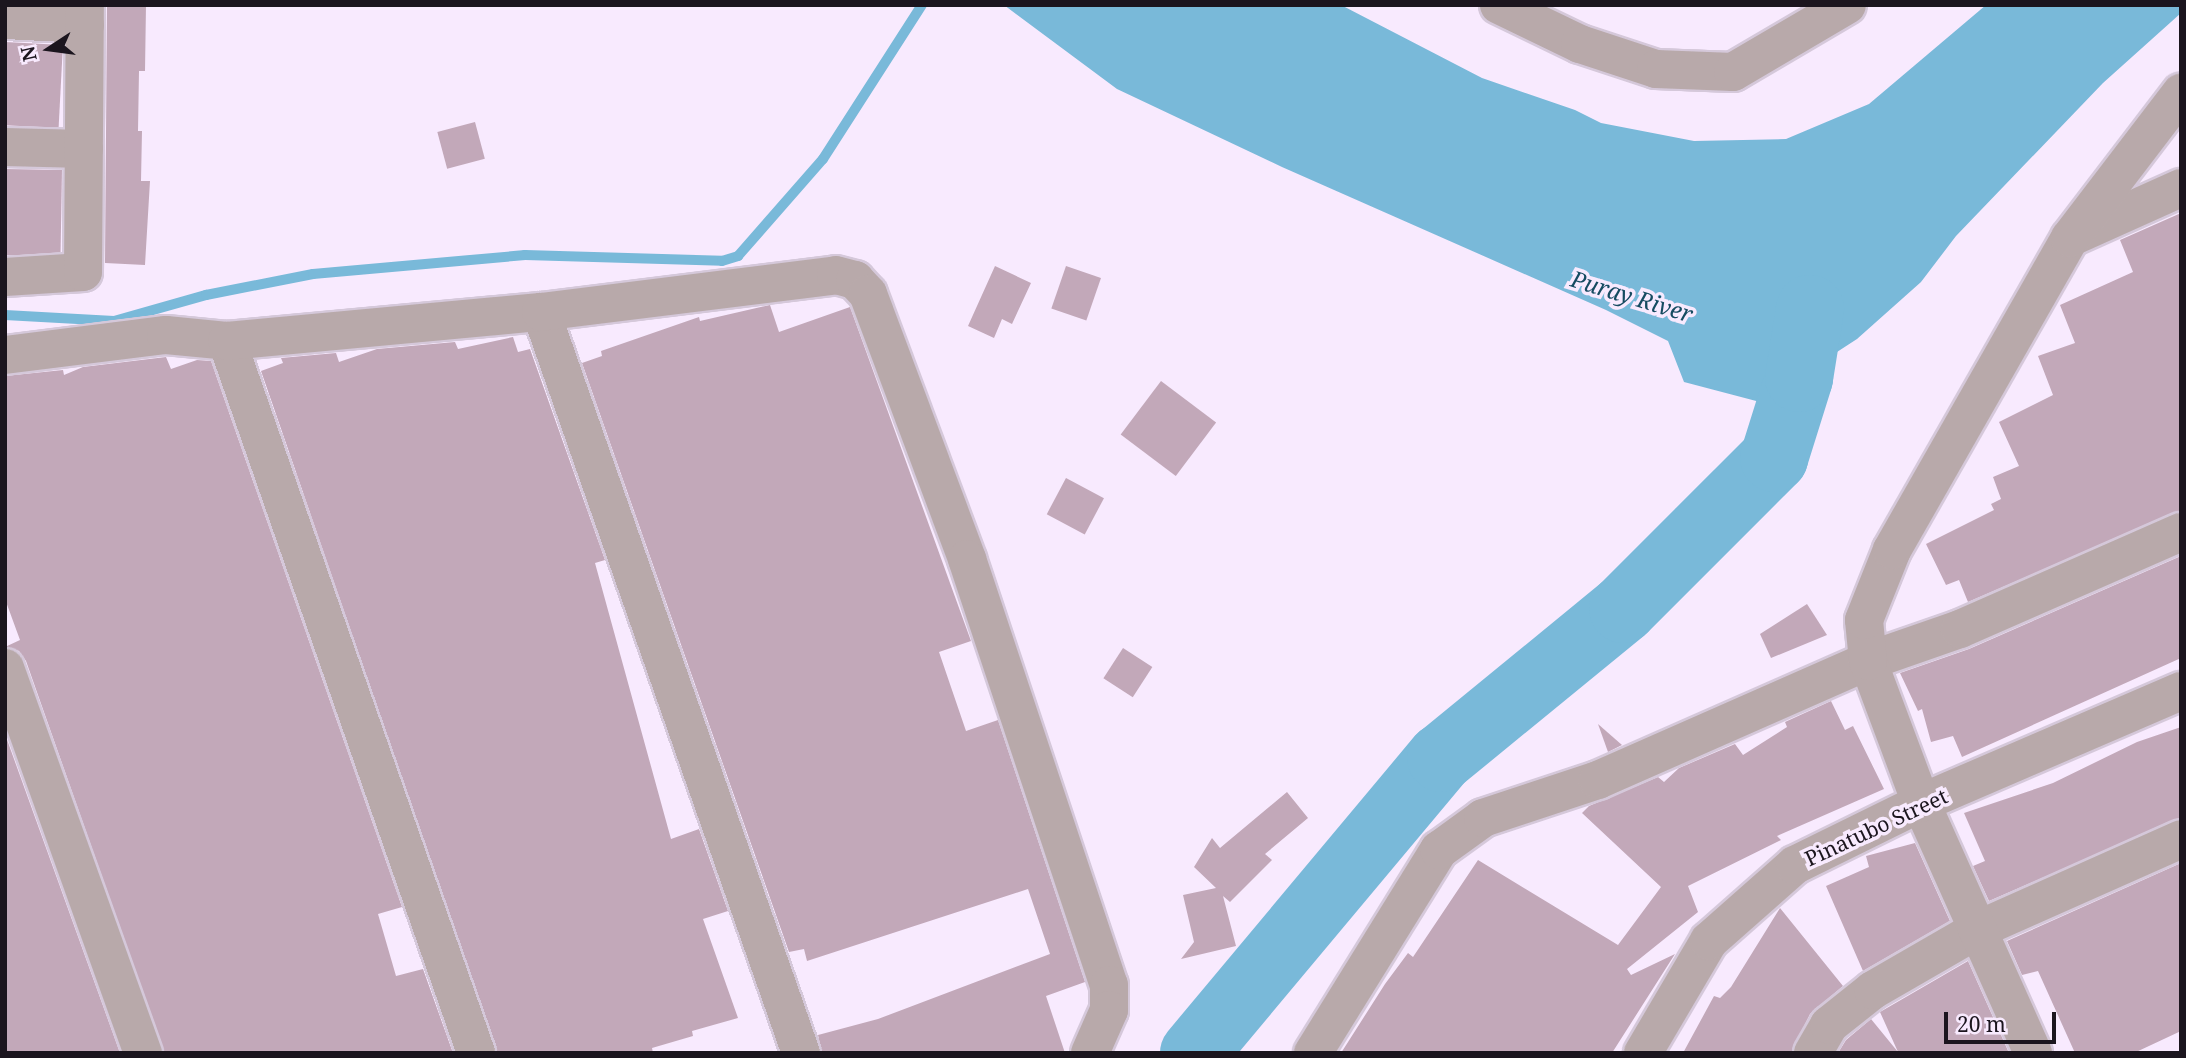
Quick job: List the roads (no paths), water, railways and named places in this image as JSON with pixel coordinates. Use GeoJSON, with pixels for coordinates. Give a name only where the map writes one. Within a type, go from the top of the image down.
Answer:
{"type":"FeatureCollection","features":[{"type":"Feature","properties":{"kind":"street"},"geometry":{"type":"LineString","coordinates":[[1499,5],[1580,44],[1656,69],[1733,72],[1847,5]]}},
{"type":"Feature","properties":{"kind":"street"},"geometry":{"type":"LineString","coordinates":[[5,20],[85,15],[83,272],[5,277]]}},
{"type":"Feature","properties":{"kind":"street"},"geometry":{"type":"LineString","coordinates":[[2033,1053],[1921,803],[1868,661],[1864,620],[1892,550],[2070,237],[2181,93]]}},
{"type":"Feature","properties":{"kind":"street"},"geometry":{"type":"LineString","coordinates":[[5,147],[84,149]]}},
{"type":"Feature","properties":{"kind":"street"},"geometry":{"type":"LineString","coordinates":[[2070,237],[2181,188]]}},
{"type":"Feature","properties":{"kind":"street"},"geometry":{"type":"LineString","coordinates":[[5,355],[166,335],[227,341],[541,312],[836,275],[855,280],[868,294],[967,559],[1110,985],[1109,1010],[1090,1053]]}},
{"type":"Feature","properties":{"kind":"street"},"geometry":{"type":"LineString","coordinates":[[541,312],[801,1053]]}},
{"type":"Feature","properties":{"kind":"street"},"geometry":{"type":"LineString","coordinates":[[227,341],[476,1053]]}},
{"type":"Feature","properties":{"kind":"street"},"geometry":{"type":"LineString","coordinates":[[1313,1053],[1439,850],[1483,818],[1598,780],[1868,661],[1960,629],[2181,532]]}},
{"type":"Feature","properties":{"kind":"street"},"geometry":{"type":"LineString","coordinates":[[5,668],[143,1053]]}},
{"type":"Feature","properties":{"kind":"street","name":"Pinatubo Street"},"geometry":{"type":"LineString","coordinates":[[1643,1053],[1709,941],[1795,865],[1921,803],[2181,691]]}},
{"type":"Feature","properties":{"kind":"street"},"geometry":{"type":"LineString","coordinates":[[1813,1053],[1829,1026],[1873,990],[1977,930],[2181,839]]}},
{"type":"Feature","properties":{"kind":"water","name":"Puray River"},"geometry":{"type":"Polygon","coordinates":[[[1004,5],[1341,5],[1482,78],[1575,110],[1601,123],[1694,141],[1786,139],[1869,104],[1986,5],[2181,5],[2181,13],[2103,83],[1956,236],[1921,282],[1857,339],[1760,402],[1684,382],[1668,341],[1606,310],[1282,167],[1117,89],[1004,5]]]}},
{"type":"Feature","properties":{"kind":"waterway"},"geometry":{"type":"LineString","coordinates":[[5,315],[114,321],[206,295],[313,274],[525,255],[722,261],[738,256],[823,159],[922,5]]}},
{"type":"Feature","properties":{"kind":"waterway"},"geometry":{"type":"LineString","coordinates":[[1194,1053],[1441,758],[1623,609],[1774,458],[1799,378],[1810,309]]}}]}
